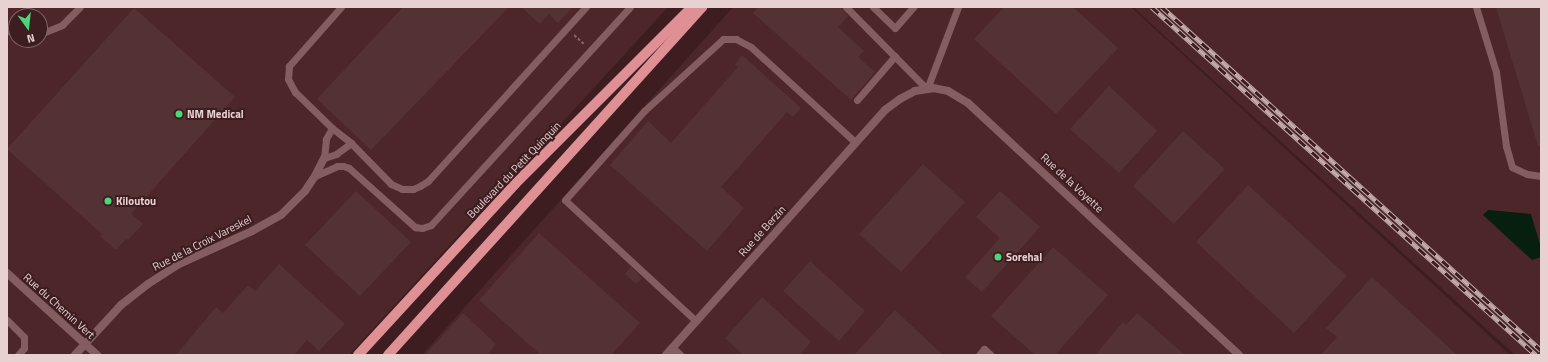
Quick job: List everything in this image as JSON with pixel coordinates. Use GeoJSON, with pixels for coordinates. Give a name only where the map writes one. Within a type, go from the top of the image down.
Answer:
{"type":"FeatureCollection","features":[{"type":"Feature","properties":{"kind":"main road","name":"Boulevard du Petit Quinquin"},"geometry":{"type":"LineString","coordinates":[[358,355],[515,184],[692,7]]}},
{"type":"Feature","properties":{"kind":"main road"},"geometry":{"type":"LineString","coordinates":[[388,355],[702,7]]}},
{"type":"Feature","properties":{"kind":"street","name":"Rue de la Voyette"},"geometry":{"type":"LineString","coordinates":[[874,121],[900,99],[915,91],[927,89],[948,91],[968,103],[1239,355]]}},
{"type":"Feature","properties":{"kind":"street","name":"Rue de Berzin"},"geometry":{"type":"LineString","coordinates":[[666,355],[874,121]]}},
{"type":"Feature","properties":{"kind":"street","name":"Rue de la Croix Vareskel"},"geometry":{"type":"LineString","coordinates":[[75,355],[121,305],[148,284],[180,264],[252,231],[281,215],[294,203],[315,176],[324,158]]}},
{"type":"Feature","properties":{"kind":"street","name":"Rue du Chemin Vert"},"geometry":{"type":"LineString","coordinates":[[7,273],[97,355]]}},
{"type":"Feature","properties":{"kind":"street"},"geometry":{"type":"LineString","coordinates":[[672,348],[680,355]]}},
{"type":"Feature","properties":{"kind":"lane"},"geometry":{"type":"LineString","coordinates":[[48,31],[62,25],[80,7]]}},
{"type":"Feature","properties":{"kind":"lane"},"geometry":{"type":"LineString","coordinates":[[341,7],[289,66],[288,79],[295,92],[332,128],[351,144],[391,184],[402,189],[413,189],[428,181],[586,7]]}},
{"type":"Feature","properties":{"kind":"lane"},"geometry":{"type":"LineString","coordinates":[[315,176],[337,166],[349,168],[415,227],[422,228],[431,225],[630,7]]}},
{"type":"Feature","properties":{"kind":"lane"},"geometry":{"type":"LineString","coordinates":[[846,7],[927,89],[958,7]]}},
{"type":"Feature","properties":{"kind":"lane"},"geometry":{"type":"LineString","coordinates":[[873,7],[895,28],[913,7]]}},
{"type":"Feature","properties":{"kind":"lane"},"geometry":{"type":"LineString","coordinates":[[1476,7],[1496,72],[1506,146],[1512,167],[1527,174],[1541,176]]}},
{"type":"Feature","properties":{"kind":"lane"},"geometry":{"type":"LineString","coordinates":[[696,321],[565,200],[644,111],[723,39],[736,39],[751,47],[855,142]]}},
{"type":"Feature","properties":{"kind":"lane"},"geometry":{"type":"LineString","coordinates":[[857,100],[895,56]]}},
{"type":"Feature","properties":{"kind":"lane"},"geometry":{"type":"LineString","coordinates":[[332,128],[326,140],[324,158],[336,154],[351,144]]}},
{"type":"Feature","properties":{"kind":"lane"},"geometry":{"type":"LineString","coordinates":[[7,320],[24,337],[24,348],[18,355]]}},
{"type":"Feature","properties":{"kind":"lane"},"geometry":{"type":"LineString","coordinates":[[979,355],[984,349],[991,355]]}},
{"type":"Feature","properties":{"kind":"path"},"geometry":{"type":"LineString","coordinates":[[567,29],[591,50]]}},
{"type":"Feature","properties":{"kind":"shaded area"},"geometry":{"type":"Polygon","coordinates":[[[7,7],[668,7],[349,355],[7,355],[7,7]]]}},
{"type":"Feature","properties":{"kind":"shaded area"},"geometry":{"type":"Polygon","coordinates":[[[733,7],[1131,7],[1510,355],[422,355],[733,7]]]}},
{"type":"Feature","properties":{"kind":"shaded area"},"geometry":{"type":"Polygon","coordinates":[[[1133,7],[1541,7],[1541,355],[1515,355],[1133,7]]]}},
{"type":"Feature","properties":{"kind":"shaded area"},"geometry":{"type":"Polygon","coordinates":[[[1488,210],[1531,214],[1541,248],[1541,257],[1532,260],[1483,215],[1488,210]]]}},
{"type":"Feature","properties":{"kind":"building"},"geometry":{"type":"Polygon","coordinates":[[[403,7],[509,7],[371,150],[317,99],[403,7]]]}},
{"type":"Feature","properties":{"kind":"building"},"geometry":{"type":"Polygon","coordinates":[[[521,7],[573,7],[558,23],[549,14],[540,24],[521,7]]]}},
{"type":"Feature","properties":{"kind":"building"},"geometry":{"type":"Polygon","coordinates":[[[758,7],[841,7],[848,16],[838,27],[864,51],[858,57],[875,72],[851,100],[753,13],[758,7]]]}},
{"type":"Feature","properties":{"kind":"building"},"geometry":{"type":"Polygon","coordinates":[[[1004,7],[1073,7],[1118,48],[1056,114],[974,39],[1004,7]]]}},
{"type":"Feature","properties":{"kind":"building"},"geometry":{"type":"Polygon","coordinates":[[[1496,7],[1541,7],[1541,146],[1538,146],[1496,7]]]}},
{"type":"Feature","properties":{"kind":"building"},"geometry":{"type":"Polygon","coordinates":[[[134,8],[235,97],[131,214],[143,224],[116,250],[100,236],[102,234],[7,149],[134,8]]]}},
{"type":"Feature","properties":{"kind":"building"},"geometry":{"type":"Polygon","coordinates":[[[742,55],[801,108],[793,117],[787,112],[721,187],[744,208],[707,251],[610,165],[648,121],[671,143],[738,67],[735,65],[742,55]]]}},
{"type":"Feature","properties":{"kind":"building"},"geometry":{"type":"Polygon","coordinates":[[[1109,86],[1157,131],[1119,173],[1070,129],[1109,86]]]}},
{"type":"Feature","properties":{"kind":"building"},"geometry":{"type":"Polygon","coordinates":[[[1183,131],[1225,169],[1174,224],[1133,186],[1183,131]]]}},
{"type":"Feature","properties":{"kind":"building"},"geometry":{"type":"Polygon","coordinates":[[[923,164],[965,202],[901,272],[859,234],[923,164]]]}},
{"type":"Feature","properties":{"kind":"building"},"geometry":{"type":"Polygon","coordinates":[[[1248,185],[1347,276],[1294,333],[1196,242],[1248,185]]]}},
{"type":"Feature","properties":{"kind":"building"},"geometry":{"type":"Polygon","coordinates":[[[356,191],[411,242],[360,296],[305,245],[356,191]]]}},
{"type":"Feature","properties":{"kind":"building","name":"Sorehal"},"geometry":{"type":"Polygon","coordinates":[[[1000,191],[1040,227],[982,292],[965,277],[1000,238],[976,217],[1000,191]]]}},
{"type":"Feature","properties":{"kind":"building"},"geometry":{"type":"Polygon","coordinates":[[[539,233],[640,323],[611,355],[541,355],[479,300],[539,233]]]}},
{"type":"Feature","properties":{"kind":"building"},"geometry":{"type":"Polygon","coordinates":[[[1053,247],[1108,295],[1055,355],[1035,355],[991,316],[1053,247]]]}},
{"type":"Feature","properties":{"kind":"building"},"geometry":{"type":"Polygon","coordinates":[[[810,261],[865,311],[839,341],[783,291],[810,261]]]}},
{"type":"Feature","properties":{"kind":"building"},"geometry":{"type":"Polygon","coordinates":[[[279,264],[345,324],[319,351],[307,340],[294,355],[176,355],[216,307],[223,313],[248,285],[255,291],[279,264]]]}},
{"type":"Feature","properties":{"kind":"building"},"geometry":{"type":"Polygon","coordinates":[[[631,267],[642,278],[636,284],[625,274],[631,267]]]}},
{"type":"Feature","properties":{"kind":"building"},"geometry":{"type":"Polygon","coordinates":[[[1372,277],[1457,355],[1321,355],[1337,337],[1326,328],[1372,277]]]}},
{"type":"Feature","properties":{"kind":"building"},"geometry":{"type":"Polygon","coordinates":[[[762,297],[811,342],[799,355],[743,355],[725,338],[762,297]]]}},
{"type":"Feature","properties":{"kind":"building"},"geometry":{"type":"Polygon","coordinates":[[[895,310],[943,355],[854,355],[895,310]]]}},
{"type":"Feature","properties":{"kind":"building"},"geometry":{"type":"Polygon","coordinates":[[[463,313],[496,344],[487,355],[425,355],[463,313]]]}},
{"type":"Feature","properties":{"kind":"building"},"geometry":{"type":"Polygon","coordinates":[[[1137,313],[1185,355],[1095,355],[1123,322],[1126,325],[1137,313]]]}},
{"type":"Feature","properties":{"kind":"railway"},"geometry":{"type":"LineString","coordinates":[[1152,7],[1536,355]]}},
{"type":"Feature","properties":{"kind":"railway"},"geometry":{"type":"LineString","coordinates":[[1162,7],[1541,350]]}},
{"type":"Feature","properties":{"kind":"place","name":"NM Medical"},"geometry":{"type":"Point","coordinates":[179,114]}},
{"type":"Feature","properties":{"kind":"place","name":"Kiloutou"},"geometry":{"type":"Point","coordinates":[108,201]}},
{"type":"Feature","properties":{"kind":"place","name":"Sorehal"},"geometry":{"type":"Point","coordinates":[998,257]}}]}
